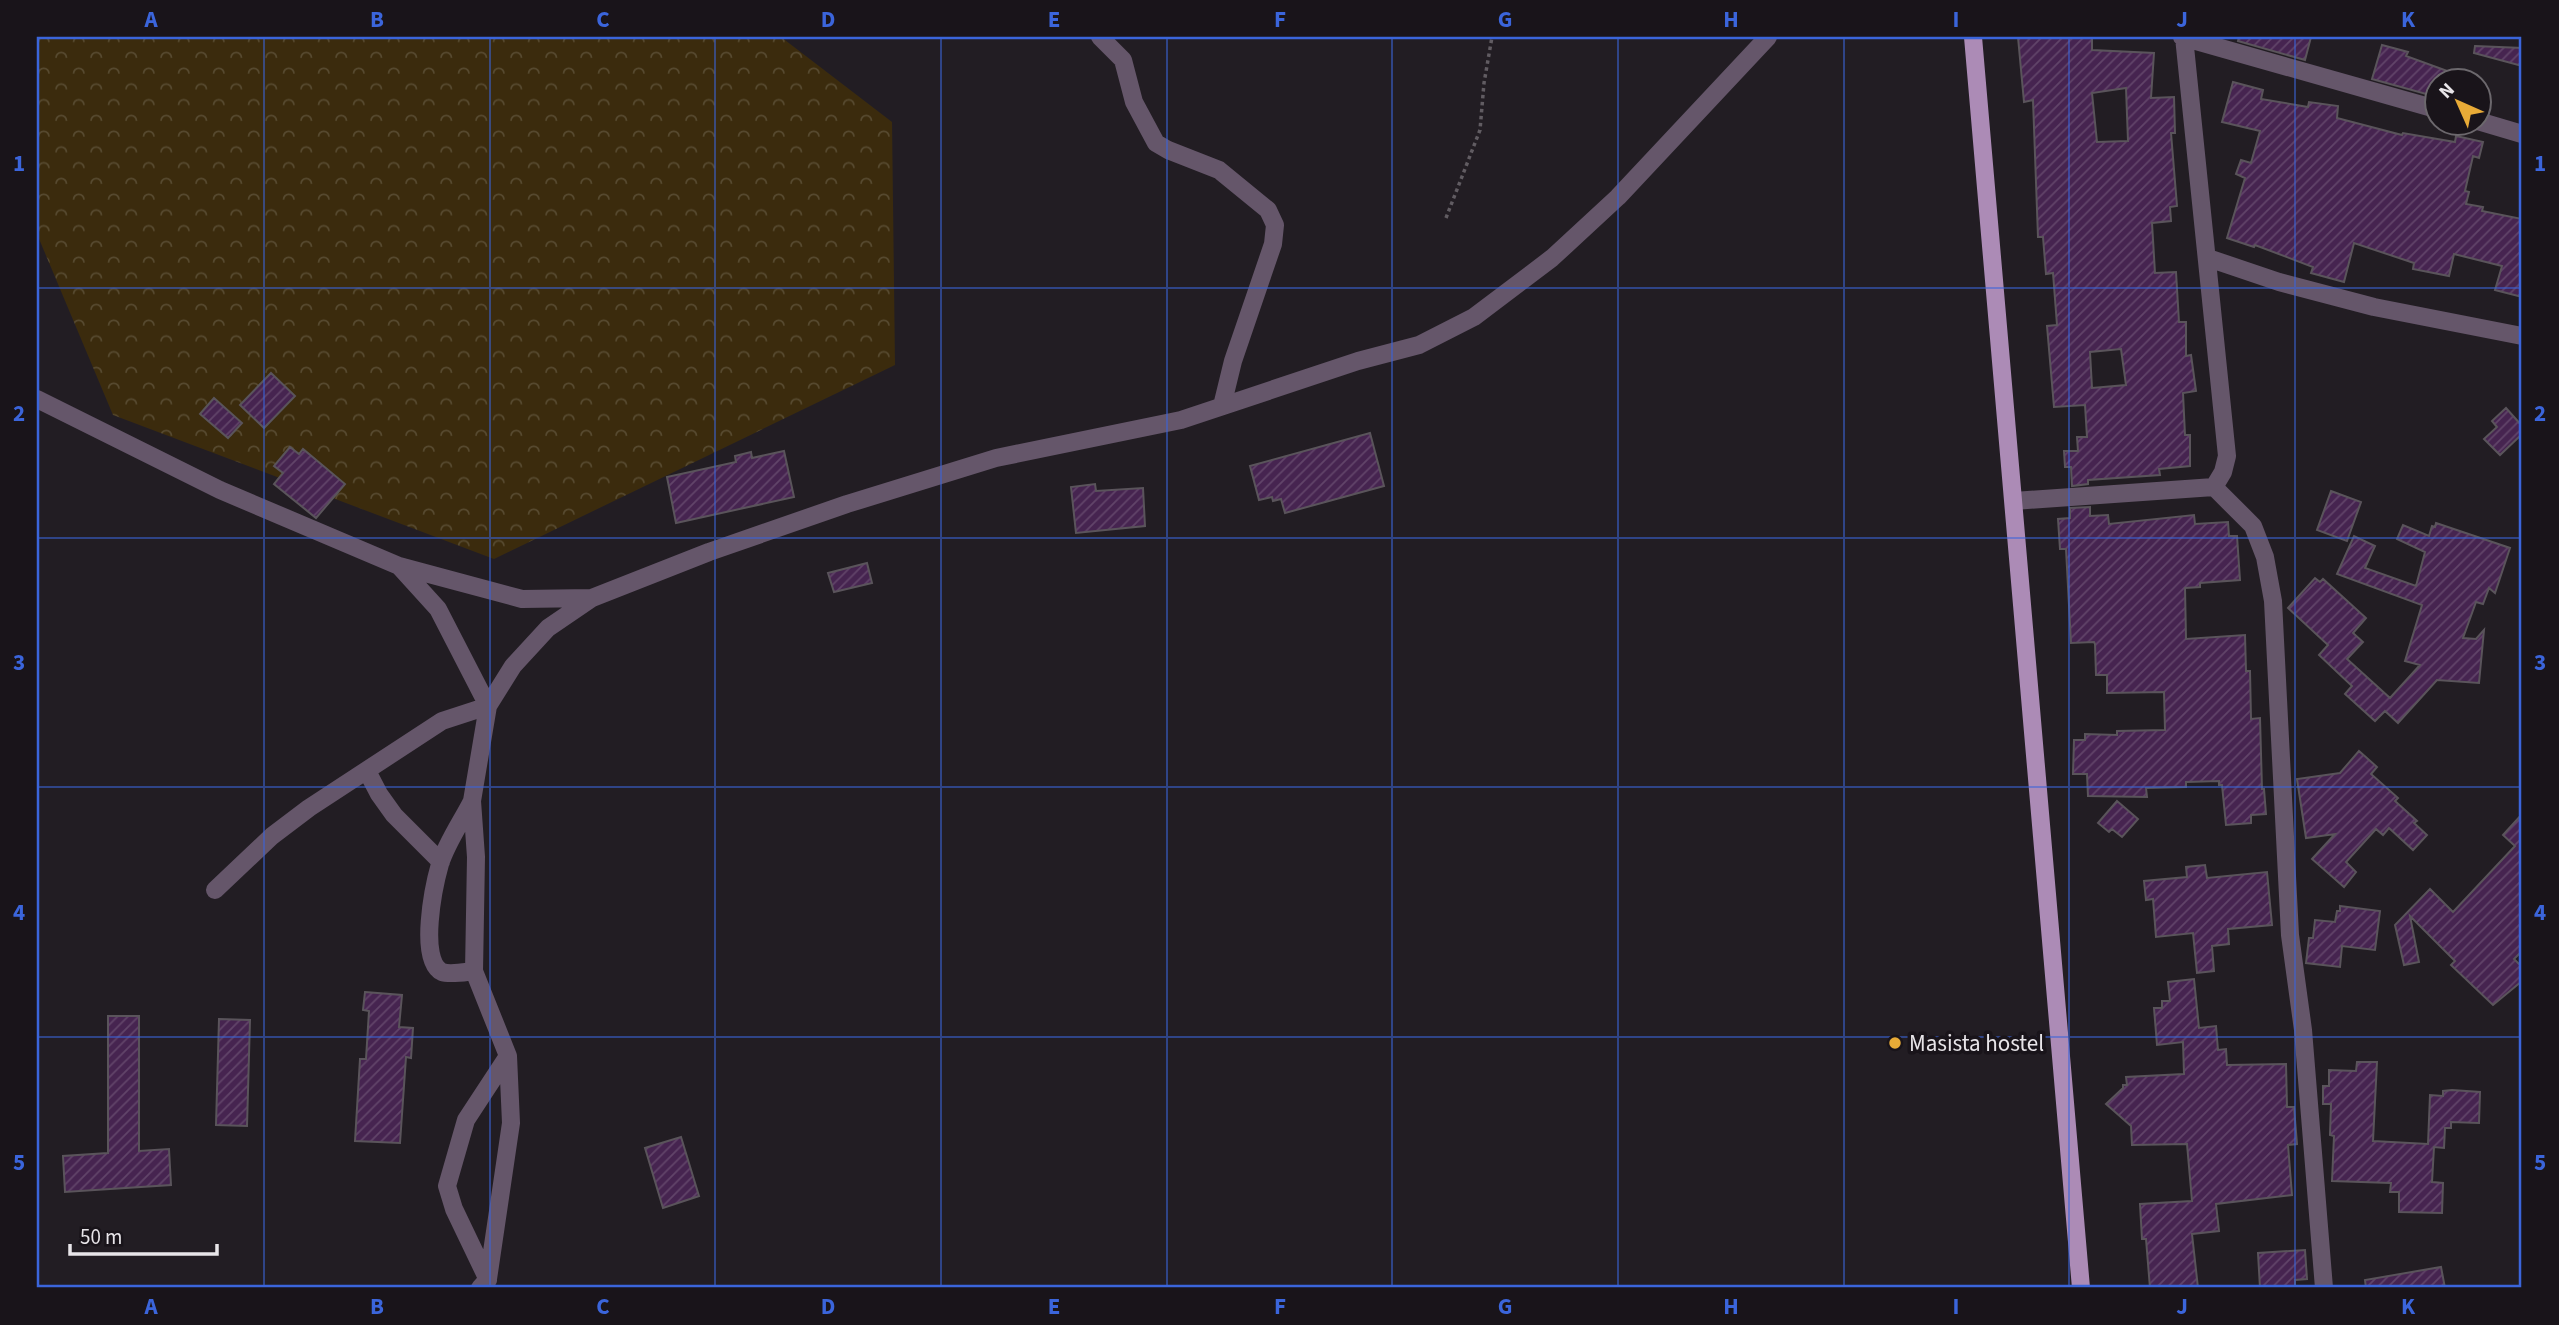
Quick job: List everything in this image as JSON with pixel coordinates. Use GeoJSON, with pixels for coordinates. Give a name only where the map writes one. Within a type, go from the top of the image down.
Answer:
{"type":"FeatureCollection","features":[{"type":"Feature","properties":{"kind":"main road"},"geometry":{"type":"LineString","coordinates":[[1973,37],[2081,1288]]}},
{"type":"Feature","properties":{"kind":"street"},"geometry":{"type":"LineString","coordinates":[[1100,37],[1123,60],[1134,102],[1156,142],[1168,150],[1219,170],[1268,211],[1275,225],[1273,244],[1233,361],[1223,406]]}},
{"type":"Feature","properties":{"kind":"street"},"geometry":{"type":"LineString","coordinates":[[486,1285],[511,1123],[508,1056],[474,971],[476,857],[472,801],[488,706],[513,666],[548,628],[592,598],[709,552],[847,504],[996,458],[1181,420],[1358,361],[1419,345],[1474,317],[1552,258],[1618,197],[1768,37]]}},
{"type":"Feature","properties":{"kind":"street"},"geometry":{"type":"LineString","coordinates":[[2214,486],[2223,472],[2227,456],[2183,37],[2422,105]]}},
{"type":"Feature","properties":{"kind":"street"},"geometry":{"type":"LineString","coordinates":[[2492,125],[2522,134]]}},
{"type":"Feature","properties":{"kind":"street"},"geometry":{"type":"LineString","coordinates":[[2208,258],[2279,282],[2374,307],[2522,336]]}},
{"type":"Feature","properties":{"kind":"street"},"geometry":{"type":"LineString","coordinates":[[37,399],[220,490],[399,566],[522,598],[592,598]]}},
{"type":"Feature","properties":{"kind":"street"},"geometry":{"type":"LineString","coordinates":[[2014,501],[2214,486]]}},
{"type":"Feature","properties":{"kind":"street"},"geometry":{"type":"LineString","coordinates":[[2214,486],[2253,526],[2265,557],[2273,601],[2290,935],[2303,1030],[2324,1288]]}},
{"type":"Feature","properties":{"kind":"street"},"geometry":{"type":"LineString","coordinates":[[399,566],[438,609],[488,706]]}},
{"type":"Feature","properties":{"kind":"street"},"geometry":{"type":"LineString","coordinates":[[215,890],[272,836],[442,720],[488,706]]}},
{"type":"Feature","properties":{"kind":"street"},"geometry":{"type":"LineString","coordinates":[[367,771],[394,815],[441,862]]}},
{"type":"Feature","properties":{"kind":"street"},"geometry":{"type":"LineString","coordinates":[[472,801],[441,862],[431,908],[429,952],[435,967],[445,973],[474,971]]}},
{"type":"Feature","properties":{"kind":"street"},"geometry":{"type":"LineString","coordinates":[[486,1285],[447,1186],[466,1120],[508,1056]]}},
{"type":"Feature","properties":{"kind":"path"},"geometry":{"type":"LineString","coordinates":[[1446,218],[1480,130],[1492,37]]}},
{"type":"Feature","properties":{"kind":"green space"},"geometry":{"type":"Polygon","coordinates":[[[37,37],[781,37],[892,122],[895,365],[494,559],[113,415],[37,234],[37,37]]]}},
{"type":"Feature","properties":{"kind":"building"},"geometry":{"type":"Polygon","coordinates":[[[2018,37],[2092,37],[2092,50],[2154,53],[2151,98],[2174,97],[2175,133],[2171,133],[2177,206],[2170,207],[2171,221],[2152,223],[2155,273],[2176,272],[2179,322],[2186,322],[2186,356],[2191,355],[2196,391],[2183,393],[2185,435],[2190,435],[2190,466],[2159,469],[2160,475],[2088,480],[2088,484],[2072,486],[2071,467],[2065,467],[2064,451],[2078,451],[2077,437],[2087,437],[2085,405],[2054,407],[2047,326],[2057,325],[2053,273],[2046,274],[2043,237],[2038,237],[2033,100],[2024,102],[2018,37]],[[2126,88],[2092,93],[2097,142],[2128,141],[2126,88]],[[2121,349],[2090,352],[2092,388],[2126,385],[2121,349]]]}},
{"type":"Feature","properties":{"kind":"building"},"geometry":{"type":"Polygon","coordinates":[[[2239,37],[2311,37],[2305,60],[2238,41],[2239,37]]]}},
{"type":"Feature","properties":{"kind":"building"},"geometry":{"type":"Polygon","coordinates":[[[2382,45],[2408,52],[2406,56],[2433,66],[2422,66],[2422,93],[2372,79],[2382,45]]]}},
{"type":"Feature","properties":{"kind":"building"},"geometry":{"type":"Polygon","coordinates":[[[2475,46],[2522,48],[2522,66],[2474,53],[2475,46]]]}},
{"type":"Feature","properties":{"kind":"building"},"geometry":{"type":"Polygon","coordinates":[[[2233,82],[2263,90],[2261,99],[2308,107],[2309,102],[2338,106],[2337,118],[2402,135],[2403,133],[2455,142],[2456,136],[2483,142],[2479,158],[2473,156],[2465,191],[2469,192],[2466,204],[2483,207],[2482,211],[2522,219],[2522,297],[2495,290],[2502,266],[2454,254],[2449,276],[2413,269],[2414,263],[2354,243],[2344,282],[2311,273],[2313,267],[2255,245],[2254,247],[2227,238],[2245,178],[2236,174],[2241,160],[2251,163],[2260,131],[2222,122],[2233,82]]]}},
{"type":"Feature","properties":{"kind":"building"},"geometry":{"type":"Polygon","coordinates":[[[271,373],[295,396],[264,428],[240,405],[271,373]]]}},
{"type":"Feature","properties":{"kind":"building"},"geometry":{"type":"Polygon","coordinates":[[[214,398],[242,423],[228,438],[200,414],[214,398]]]}},
{"type":"Feature","properties":{"kind":"building"},"geometry":{"type":"Polygon","coordinates":[[[2506,408],[2522,426],[2522,434],[2500,455],[2484,439],[2497,427],[2492,421],[2506,408]]]}},
{"type":"Feature","properties":{"kind":"building"},"geometry":{"type":"Polygon","coordinates":[[[1370,433],[1384,486],[1285,513],[1281,499],[1273,501],[1272,497],[1259,500],[1250,466],[1370,433]]]}},
{"type":"Feature","properties":{"kind":"building"},"geometry":{"type":"Polygon","coordinates":[[[290,447],[299,454],[303,449],[345,484],[316,518],[274,484],[283,473],[274,466],[290,447]]]}},
{"type":"Feature","properties":{"kind":"building"},"geometry":{"type":"Polygon","coordinates":[[[784,451],[794,497],[676,523],[667,477],[736,462],[735,456],[751,452],[752,458],[784,451]]]}},
{"type":"Feature","properties":{"kind":"building"},"geometry":{"type":"Polygon","coordinates":[[[1095,484],[1096,491],[1143,488],[1145,526],[1076,533],[1071,487],[1095,484]]]}},
{"type":"Feature","properties":{"kind":"building"},"geometry":{"type":"Polygon","coordinates":[[[2331,491],[2361,502],[2347,541],[2317,530],[2331,491]]]}},
{"type":"Feature","properties":{"kind":"building"},"geometry":{"type":"Polygon","coordinates":[[[2090,507],[2090,516],[2108,515],[2109,524],[2194,515],[2195,524],[2228,522],[2229,536],[2237,536],[2240,580],[2200,583],[2200,587],[2185,588],[2186,639],[2245,635],[2246,671],[2250,671],[2251,719],[2260,718],[2262,789],[2266,814],[2251,815],[2251,823],[2226,825],[2222,785],[2219,785],[2219,781],[2186,782],[2186,787],[2146,788],[2147,797],[2088,796],[2087,774],[2073,774],[2074,740],[2085,740],[2085,734],[2117,735],[2117,731],[2165,730],[2164,692],[2107,693],[2107,675],[2096,675],[2094,642],[2071,643],[2066,549],[2060,549],[2058,519],[2070,518],[2070,508],[2090,507]]]}},
{"type":"Feature","properties":{"kind":"building"},"geometry":{"type":"Polygon","coordinates":[[[2436,523],[2510,548],[2495,593],[2489,588],[2483,604],[2476,602],[2463,638],[2476,639],[2484,630],[2479,683],[2437,680],[2398,723],[2385,711],[2375,721],[2345,694],[2352,686],[2319,655],[2328,645],[2288,608],[2315,578],[2320,582],[2323,579],[2366,618],[2353,633],[2363,642],[2347,659],[2390,698],[2420,665],[2405,661],[2422,605],[2337,574],[2354,536],[2375,546],[2365,568],[2416,586],[2425,552],[2397,539],[2403,525],[2429,536],[2436,523]]]}},
{"type":"Feature","properties":{"kind":"building"},"geometry":{"type":"Polygon","coordinates":[[[867,563],[872,583],[834,592],[828,573],[867,563]]]}},
{"type":"Feature","properties":{"kind":"building"},"geometry":{"type":"Polygon","coordinates":[[[2359,751],[2377,767],[2371,774],[2398,798],[2395,801],[2417,821],[2414,823],[2427,835],[2413,850],[2389,828],[2383,835],[2376,829],[2346,862],[2356,872],[2344,887],[2312,859],[2335,834],[2306,838],[2297,779],[2340,773],[2359,751]]]}},
{"type":"Feature","properties":{"kind":"building"},"geometry":{"type":"Polygon","coordinates":[[[2117,801],[2138,819],[2122,837],[2112,829],[2109,832],[2098,823],[2117,801]]]}},
{"type":"Feature","properties":{"kind":"building"},"geometry":{"type":"Polygon","coordinates":[[[2522,814],[2522,951],[2514,959],[2522,967],[2522,981],[2493,1005],[2451,965],[2455,961],[2410,916],[2419,962],[2404,965],[2395,925],[2430,889],[2453,912],[2515,846],[2503,835],[2522,814]]]}},
{"type":"Feature","properties":{"kind":"building"},"geometry":{"type":"Polygon","coordinates":[[[2205,865],[2207,878],[2267,872],[2272,925],[2228,929],[2229,944],[2212,946],[2214,971],[2197,973],[2193,933],[2156,937],[2153,899],[2146,900],[2144,881],[2187,877],[2186,867],[2205,865]]]}},
{"type":"Feature","properties":{"kind":"building"},"geometry":{"type":"Polygon","coordinates":[[[2340,906],[2380,911],[2375,950],[2342,946],[2340,967],[2306,963],[2309,938],[2313,938],[2315,920],[2335,922],[2340,906]]]}},
{"type":"Feature","properties":{"kind":"building"},"geometry":{"type":"Polygon","coordinates":[[[2194,979],[2199,1028],[2216,1026],[2218,1050],[2226,1049],[2227,1065],[2286,1064],[2287,1107],[2294,1107],[2297,1144],[2288,1145],[2292,1195],[2216,1204],[2219,1231],[2192,1234],[2198,1288],[2150,1288],[2146,1239],[2142,1239],[2140,1204],[2192,1201],[2187,1144],[2132,1145],[2131,1126],[2106,1104],[2123,1085],[2127,1085],[2126,1077],[2184,1074],[2183,1042],[2157,1045],[2154,1008],[2162,1008],[2162,1001],[2170,1001],[2168,982],[2194,979]]]}},
{"type":"Feature","properties":{"kind":"building"},"geometry":{"type":"Polygon","coordinates":[[[365,992],[402,995],[399,1027],[413,1028],[411,1058],[406,1057],[400,1143],[355,1141],[360,1059],[366,1059],[369,1011],[363,1010],[365,992]]]}},
{"type":"Feature","properties":{"kind":"building"},"geometry":{"type":"Polygon","coordinates":[[[108,1016],[139,1016],[139,1151],[169,1149],[171,1185],[65,1192],[63,1156],[108,1153],[108,1016]]]}},
{"type":"Feature","properties":{"kind":"building"},"geometry":{"type":"Polygon","coordinates":[[[219,1019],[250,1020],[247,1126],[216,1125],[219,1019]]]}},
{"type":"Feature","properties":{"kind":"building"},"geometry":{"type":"Polygon","coordinates":[[[2357,1062],[2377,1062],[2373,1141],[2428,1144],[2430,1095],[2443,1096],[2443,1091],[2452,1090],[2480,1092],[2479,1123],[2451,1122],[2451,1128],[2445,1128],[2444,1148],[2434,1147],[2432,1182],[2443,1183],[2442,1213],[2399,1212],[2399,1192],[2390,1192],[2391,1183],[2332,1181],[2334,1136],[2330,1135],[2331,1104],[2323,1104],[2323,1086],[2329,1086],[2329,1070],[2356,1071],[2357,1062]]]}},
{"type":"Feature","properties":{"kind":"building"},"geometry":{"type":"Polygon","coordinates":[[[681,1137],[699,1196],[663,1208],[645,1148],[681,1137]]]}},
{"type":"Feature","properties":{"kind":"building"},"geometry":{"type":"Polygon","coordinates":[[[2305,1250],[2307,1279],[2295,1280],[2295,1288],[2260,1288],[2258,1253],[2305,1250]]]}},
{"type":"Feature","properties":{"kind":"building"},"geometry":{"type":"Polygon","coordinates":[[[2441,1267],[2445,1288],[2366,1288],[2365,1280],[2441,1267]]]}},
{"type":"Feature","properties":{"kind":"place","name":"Masista hostel"},"geometry":{"type":"Point","coordinates":[1895,1043]}}]}
